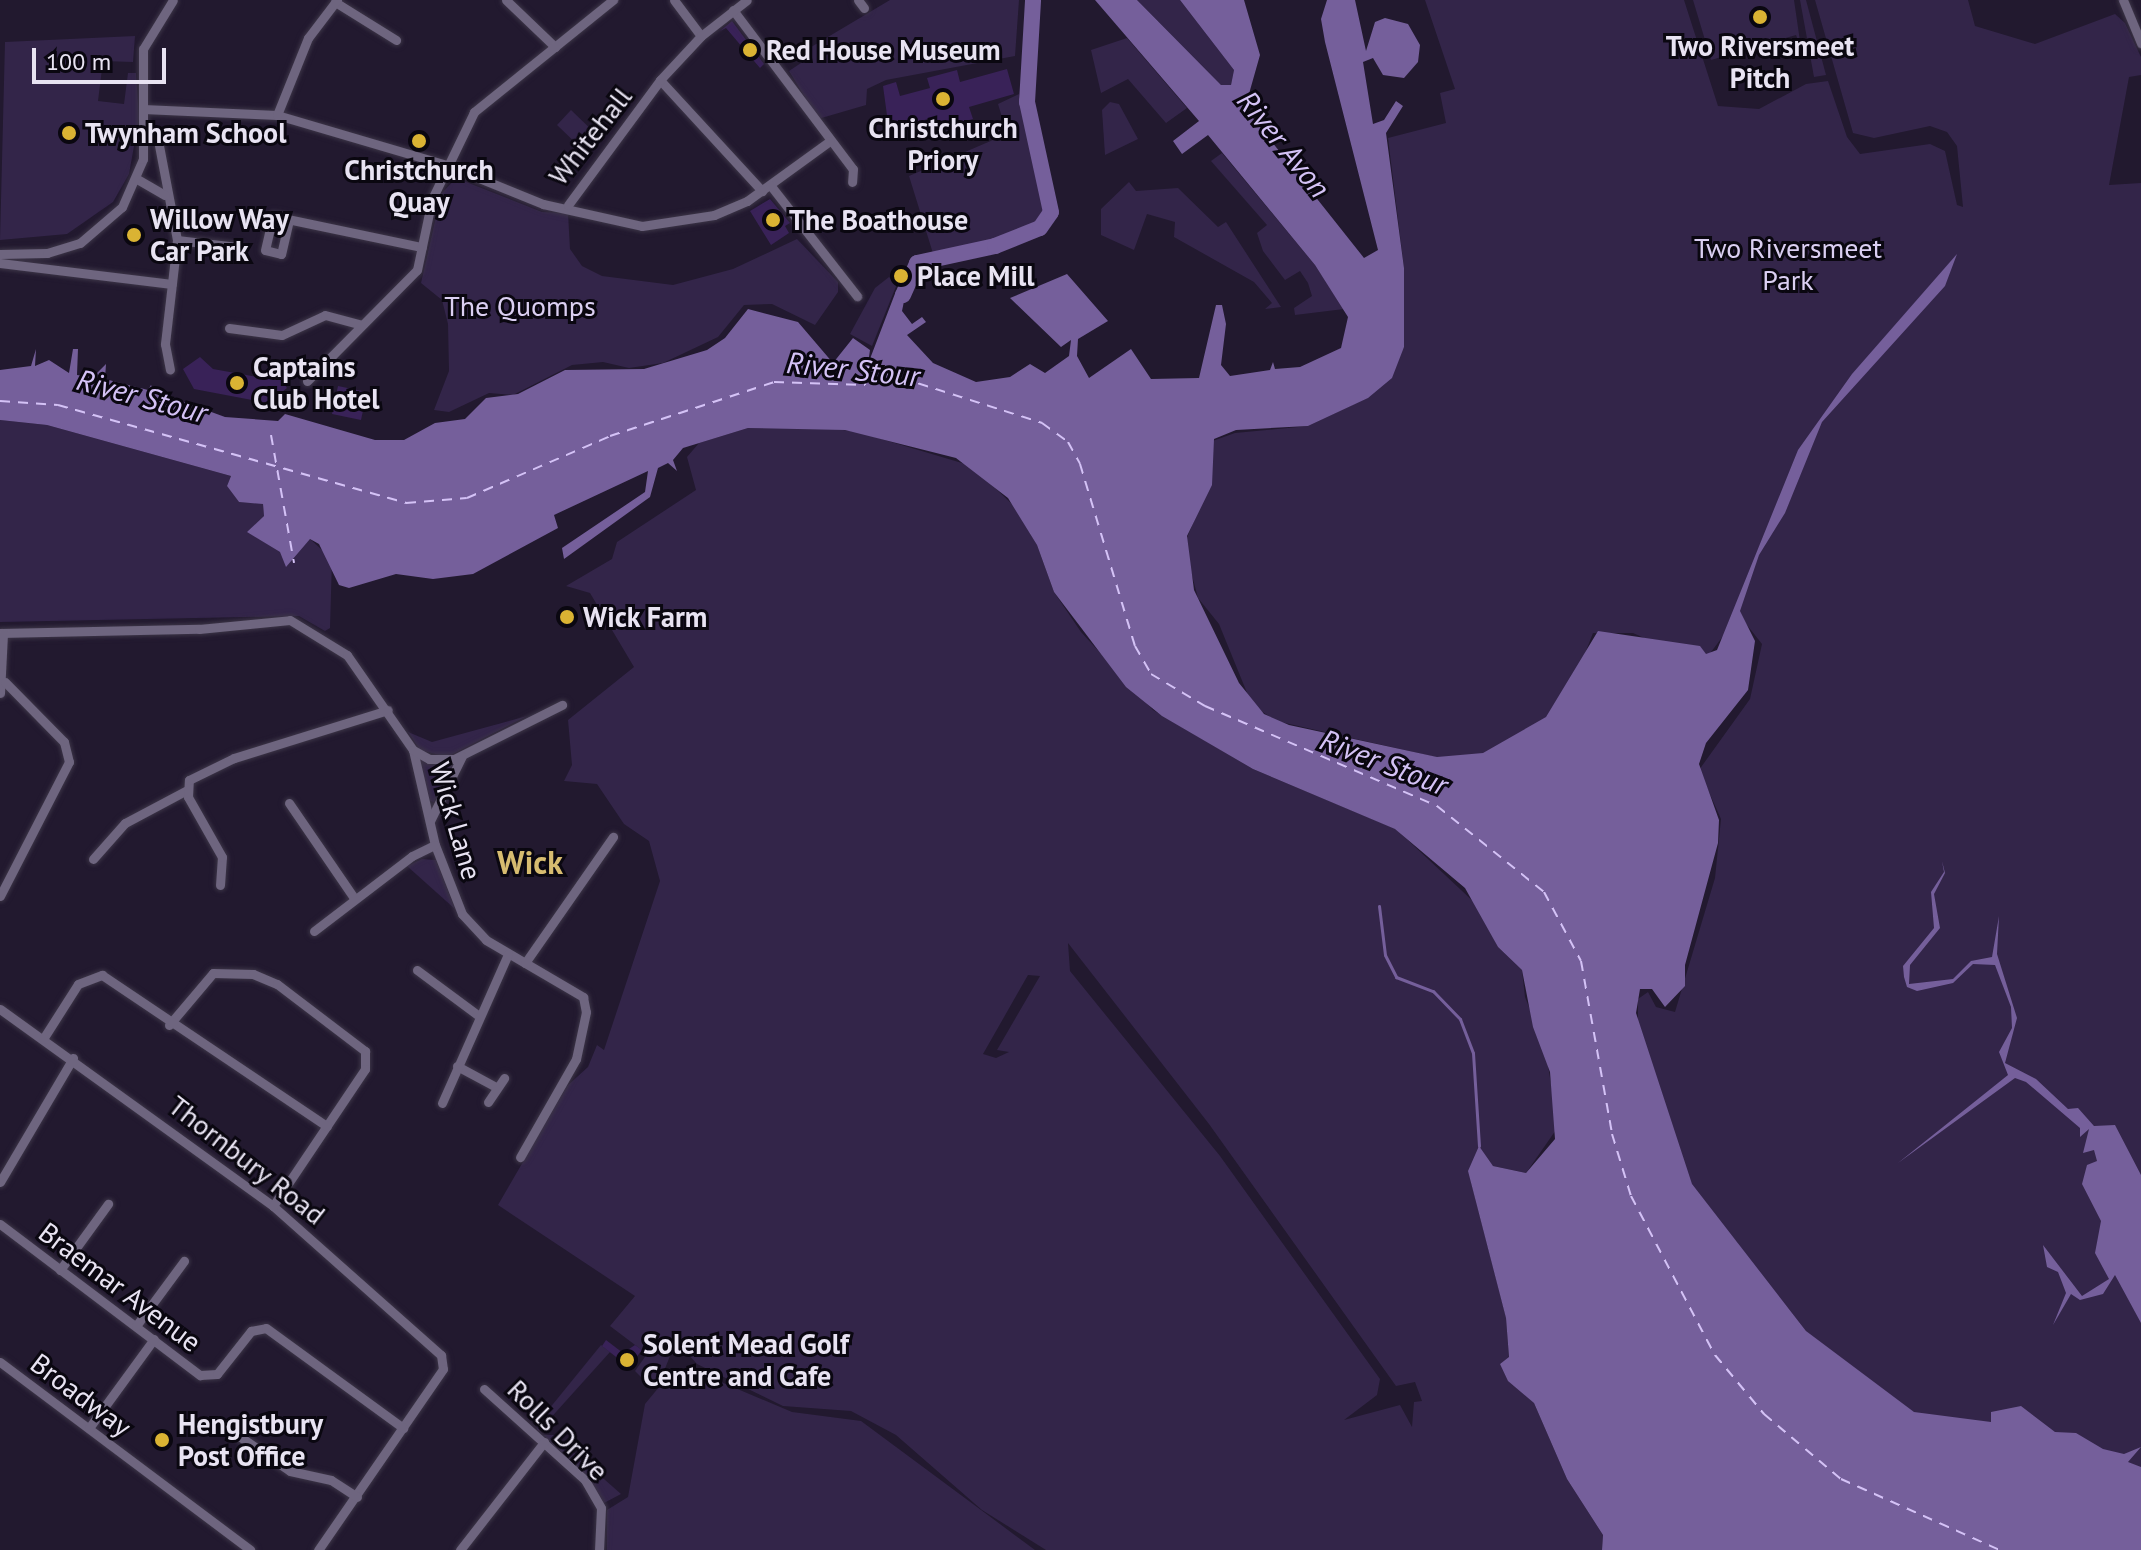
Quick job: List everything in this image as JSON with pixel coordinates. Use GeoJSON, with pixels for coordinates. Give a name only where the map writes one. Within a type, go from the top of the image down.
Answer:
{"type":"FeatureCollection","features":[{"type":"Feature","properties":{"kind":"street"},"geometry":{"type":"LineString","coordinates":[[0,254],[47,253],[80,243],[112,219],[137,179],[143,109],[143,49],[173,0]]}},
{"type":"Feature","properties":{"kind":"street"},"geometry":{"type":"LineString","coordinates":[[506,0],[555,47]]}},
{"type":"Feature","properties":{"kind":"street"},"geometry":{"type":"LineString","coordinates":[[307,381],[417,270],[447,165],[474,112],[613,0]]}},
{"type":"Feature","properties":{"kind":"street"},"geometry":{"type":"LineString","coordinates":[[674,0],[701,36]]}},
{"type":"Feature","properties":{"kind":"street","name":"Whitehall"},"geometry":{"type":"LineString","coordinates":[[143,109],[277,115],[447,165],[543,204],[568,205],[660,80],[701,36],[747,0]]}},
{"type":"Feature","properties":{"kind":"street"},"geometry":{"type":"LineString","coordinates":[[2123,0],[2141,43]]}},
{"type":"Feature","properties":{"kind":"street"},"geometry":{"type":"LineString","coordinates":[[277,115],[308,38],[336,1],[396,40]]}},
{"type":"Feature","properties":{"kind":"street"},"geometry":{"type":"LineString","coordinates":[[733,10],[853,169],[852,182]]}},
{"type":"Feature","properties":{"kind":"street"},"geometry":{"type":"LineString","coordinates":[[660,80],[767,189],[857,296]]}},
{"type":"Feature","properties":{"kind":"street"},"geometry":{"type":"LineString","coordinates":[[157,135],[165,195],[177,240],[165,344],[170,370]]}},
{"type":"Feature","properties":{"kind":"street"},"geometry":{"type":"LineString","coordinates":[[568,205],[642,226],[673,224],[714,215],[767,189],[830,141]]}},
{"type":"Feature","properties":{"kind":"street"},"geometry":{"type":"LineString","coordinates":[[137,179],[165,195]]}},
{"type":"Feature","properties":{"kind":"street"},"geometry":{"type":"LineString","coordinates":[[289,220],[422,247]]}},
{"type":"Feature","properties":{"kind":"street"},"geometry":{"type":"LineString","coordinates":[[177,240],[238,247]]}},
{"type":"Feature","properties":{"kind":"street"},"geometry":{"type":"LineString","coordinates":[[0,263],[172,284]]}},
{"type":"Feature","properties":{"kind":"street"},"geometry":{"type":"LineString","coordinates":[[229,328],[282,335],[325,315],[362,325]]}},
{"type":"Feature","properties":{"kind":"street","name":"Wick Lane"},"geometry":{"type":"LineString","coordinates":[[2,633],[296,620],[347,655],[413,750],[435,845],[462,914],[508,954],[571,986],[586,1012],[576,1059],[520,1157]]}},
{"type":"Feature","properties":{"kind":"street"},"geometry":{"type":"LineString","coordinates":[[0,693],[5,682],[2,633]]}},
{"type":"Feature","properties":{"kind":"street"},"geometry":{"type":"LineString","coordinates":[[0,896],[69,762],[64,742],[5,682]]}},
{"type":"Feature","properties":{"kind":"street","name":"Wick Lane"},"geometry":{"type":"LineString","coordinates":[[413,750],[438,760],[462,756],[562,705]]}},
{"type":"Feature","properties":{"kind":"street"},"geometry":{"type":"LineString","coordinates":[[93,859],[125,823],[187,790],[195,775],[224,762],[388,710]]}},
{"type":"Feature","properties":{"kind":"street"},"geometry":{"type":"LineString","coordinates":[[429,823],[462,756]]}},
{"type":"Feature","properties":{"kind":"street"},"geometry":{"type":"LineString","coordinates":[[187,790],[218,845],[220,885]]}},
{"type":"Feature","properties":{"kind":"street"},"geometry":{"type":"LineString","coordinates":[[289,803],[354,898]]}},
{"type":"Feature","properties":{"kind":"street"},"geometry":{"type":"LineString","coordinates":[[525,963],[613,837]]}},
{"type":"Feature","properties":{"kind":"street"},"geometry":{"type":"LineString","coordinates":[[314,931],[354,898],[435,845]]}},
{"type":"Feature","properties":{"kind":"street"},"geometry":{"type":"LineString","coordinates":[[442,1103],[508,954]]}},
{"type":"Feature","properties":{"kind":"street"},"geometry":{"type":"LineString","coordinates":[[417,970],[479,1016]]}},
{"type":"Feature","properties":{"kind":"street"},"geometry":{"type":"LineString","coordinates":[[169,1025],[213,973],[253,974],[281,980],[365,1051],[365,1069],[273,1206]]}},
{"type":"Feature","properties":{"kind":"street"},"geometry":{"type":"LineString","coordinates":[[43,1039],[78,984],[93,976],[110,978],[169,1025],[327,1126]]}},
{"type":"Feature","properties":{"kind":"street","name":"Thornbury Road"},"geometry":{"type":"LineString","coordinates":[[0,1009],[73,1058],[273,1206],[438,1351],[443,1369],[403,1428]]}},
{"type":"Feature","properties":{"kind":"street"},"geometry":{"type":"LineString","coordinates":[[0,1182],[73,1058]]}},
{"type":"Feature","properties":{"kind":"street"},"geometry":{"type":"LineString","coordinates":[[457,1066],[496,1087]]}},
{"type":"Feature","properties":{"kind":"street"},"geometry":{"type":"LineString","coordinates":[[488,1102],[504,1078]]}},
{"type":"Feature","properties":{"kind":"street"},"geometry":{"type":"LineString","coordinates":[[60,1270],[108,1204]]}},
{"type":"Feature","properties":{"kind":"street","name":"Braemar Avenue"},"geometry":{"type":"LineString","coordinates":[[0,1224],[136,1326],[209,1376],[251,1331],[266,1328],[403,1428]]}},
{"type":"Feature","properties":{"kind":"street"},"geometry":{"type":"LineString","coordinates":[[136,1326],[184,1261]]}},
{"type":"Feature","properties":{"kind":"street"},"geometry":{"type":"LineString","coordinates":[[89,1428],[154,1339]]}},
{"type":"Feature","properties":{"kind":"street","name":"Broadway"},"geometry":{"type":"LineString","coordinates":[[0,1362],[250,1550]]}},
{"type":"Feature","properties":{"kind":"street","name":"Rolls Drive"},"geometry":{"type":"LineString","coordinates":[[484,1389],[594,1492],[603,1523],[599,1550]]}},
{"type":"Feature","properties":{"kind":"street"},"geometry":{"type":"LineString","coordinates":[[318,1550],[403,1428]]}},
{"type":"Feature","properties":{"kind":"street"},"geometry":{"type":"LineString","coordinates":[[239,1436],[290,1471],[331,1480],[357,1497]]}},
{"type":"Feature","properties":{"kind":"street"},"geometry":{"type":"LineString","coordinates":[[460,1550],[544,1442]]}},
{"type":"Feature","properties":{"kind":"green space"},"geometry":{"type":"Polygon","coordinates":[[[890,0],[1019,0],[1015,56],[886,80],[867,89],[866,105],[818,119],[789,71],[801,63],[796,56],[890,0]]]}},
{"type":"Feature","properties":{"kind":"green space"},"geometry":{"type":"Polygon","coordinates":[[[1137,0],[1180,0],[1234,70],[1231,85],[1221,85],[1137,0]]]}},
{"type":"Feature","properties":{"kind":"green space","name":"Two Riversmeet Park"},"geometry":{"type":"Polygon","coordinates":[[[1425,0],[1684,0],[1718,106],[1759,109],[1806,84],[1828,81],[1847,137],[1860,154],[1930,144],[1945,151],[1957,205],[1963,207],[1957,146],[1947,132],[1930,126],[1874,138],[1853,133],[1815,0],[1968,0],[1975,26],[2035,44],[2115,14],[2125,23],[2141,57],[2141,75],[2129,77],[2109,185],[2141,183],[2141,1483],[1922,1425],[1820,1349],[1788,1308],[1751,1281],[1737,1242],[1698,1200],[1675,1151],[1638,1025],[1638,999],[1648,992],[1656,1007],[1675,1012],[1715,878],[1721,819],[1699,770],[1750,699],[1762,644],[1739,615],[1708,656],[1673,651],[1633,633],[1593,633],[1571,689],[1546,721],[1507,752],[1449,760],[1276,721],[1252,705],[1219,624],[1198,598],[1184,545],[1206,492],[1204,444],[1235,433],[1308,426],[1367,398],[1404,347],[1404,268],[1388,138],[1446,123],[1440,93],[1455,89],[1425,0]]]}},
{"type":"Feature","properties":{"kind":"green space","name":"Two Riversmeet Pitch"},"geometry":{"type":"Polygon","coordinates":[[[1693,0],[1794,0],[1801,48],[1796,35],[1711,60],[1693,0]]]}},
{"type":"Feature","properties":{"kind":"green space"},"geometry":{"type":"Polygon","coordinates":[[[1800,0],[1806,0],[1826,75],[1814,77],[1800,0]]]}},
{"type":"Feature","properties":{"kind":"green space","name":"Twynham School"},"geometry":{"type":"Polygon","coordinates":[[[135,36],[133,62],[103,61],[98,101],[124,104],[128,73],[136,73],[139,118],[129,174],[113,202],[67,234],[0,240],[5,42],[135,36]]]}},
{"type":"Feature","properties":{"kind":"green space"},"geometry":{"type":"Polygon","coordinates":[[[1127,38],[1187,108],[1166,123],[1128,79],[1101,93],[1091,50],[1127,38]]]}},
{"type":"Feature","properties":{"kind":"green space"},"geometry":{"type":"Polygon","coordinates":[[[1019,94],[1045,195],[1042,220],[936,263],[909,176],[1007,134],[998,104],[1019,94]]]}},
{"type":"Feature","properties":{"kind":"green space"},"geometry":{"type":"Polygon","coordinates":[[[1110,102],[1119,104],[1138,139],[1105,155],[1102,110],[1110,102]]]}},
{"type":"Feature","properties":{"kind":"green space"},"geometry":{"type":"Polygon","coordinates":[[[571,110],[597,135],[583,150],[557,125],[571,110]]]}},
{"type":"Feature","properties":{"kind":"green space"},"geometry":{"type":"Polygon","coordinates":[[[1222,153],[1315,265],[1344,309],[1295,315],[1294,308],[1312,296],[1308,283],[1300,271],[1285,280],[1263,251],[1257,233],[1267,225],[1211,161],[1222,153]]]}},
{"type":"Feature","properties":{"kind":"green space","name":"The Quomps"},"geometry":{"type":"Polygon","coordinates":[[[456,178],[542,212],[568,213],[570,249],[582,266],[602,276],[673,285],[733,269],[797,239],[838,282],[838,292],[815,325],[772,304],[744,305],[718,337],[663,363],[629,368],[603,362],[572,365],[513,395],[489,393],[449,412],[434,410],[449,371],[448,324],[442,300],[421,283],[441,194],[456,178]]]}},
{"type":"Feature","properties":{"kind":"green space"},"geometry":{"type":"Polygon","coordinates":[[[1129,182],[1136,191],[1178,188],[1218,227],[1226,222],[1281,307],[1265,309],[1272,303],[1254,282],[1174,237],[1175,222],[1147,214],[1134,250],[1101,235],[1101,209],[1129,182]]]}},
{"type":"Feature","properties":{"kind":"green space"},"geometry":{"type":"Polygon","coordinates":[[[889,277],[897,284],[872,346],[850,334],[875,288],[889,277]]]}},
{"type":"Feature","properties":{"kind":"green space"},"geometry":{"type":"Polygon","coordinates":[[[0,420],[47,425],[231,476],[227,486],[239,502],[263,503],[264,516],[248,532],[280,552],[294,554],[310,539],[332,559],[330,628],[325,631],[299,616],[0,622],[0,420]]]}},
{"type":"Feature","properties":{"kind":"green space"},"geometry":{"type":"Polygon","coordinates":[[[799,424],[858,432],[972,466],[1014,506],[1037,545],[1054,592],[1081,632],[1153,710],[1253,769],[1396,829],[1477,905],[1498,947],[1522,970],[1525,997],[1545,1047],[1558,1127],[1526,1173],[1493,1166],[1484,1158],[1471,1182],[1506,1317],[1509,1358],[1500,1364],[1534,1403],[1567,1479],[1603,1535],[1602,1550],[1046,1550],[982,1510],[896,1435],[851,1411],[783,1406],[697,1364],[676,1341],[660,1381],[650,1386],[635,1371],[647,1354],[610,1326],[635,1296],[498,1205],[567,1086],[588,1067],[597,1045],[604,1050],[660,881],[649,841],[624,824],[597,784],[564,781],[572,765],[568,720],[634,667],[590,593],[566,586],[612,559],[617,542],[696,490],[687,457],[699,443],[748,428],[799,424]],[[1068,943],[1070,971],[1220,1156],[1380,1379],[1377,1395],[1344,1420],[1400,1405],[1412,1427],[1414,1402],[1422,1401],[1415,1382],[1396,1386],[1209,1124],[1068,943]],[[1028,975],[983,1054],[996,1058],[1009,1052],[997,1050],[1040,976],[1028,975]]]}},
{"type":"Feature","properties":{"kind":"green space"},"geometry":{"type":"Polygon","coordinates":[[[527,716],[447,757],[420,750],[408,732],[432,742],[527,716]]]}},
{"type":"Feature","properties":{"kind":"green space"},"geometry":{"type":"Polygon","coordinates":[[[419,760],[454,763],[434,802],[430,801],[419,760]]]}},
{"type":"Feature","properties":{"kind":"green space"},"geometry":{"type":"Polygon","coordinates":[[[422,859],[436,860],[455,909],[407,866],[422,859]]]}},
{"type":"Feature","properties":{"kind":"green space"},"geometry":{"type":"Polygon","coordinates":[[[601,1345],[610,1352],[538,1432],[536,1425],[601,1345]]]}},
{"type":"Feature","properties":{"kind":"green space"},"geometry":{"type":"Polygon","coordinates":[[[688,1368],[792,1412],[861,1421],[1035,1550],[607,1550],[607,1510],[628,1497],[645,1404],[669,1375],[688,1368]]]}},
{"type":"Feature","properties":{"kind":"green space"},"geometry":{"type":"Polygon","coordinates":[[[543,1435],[554,1435],[621,1494],[604,1503],[587,1476],[543,1435]]]}},
{"type":"Feature","properties":{"kind":"water","name":"River Stour"},"geometry":{"type":"Polygon","coordinates":[[[1095,0],[1137,0],[1221,85],[1231,85],[1234,70],[1180,0],[1244,0],[1260,55],[1245,108],[1364,258],[1378,250],[1325,42],[1321,19],[1327,0],[1355,0],[1366,51],[1375,22],[1385,18],[1408,24],[1420,45],[1418,62],[1404,78],[1383,75],[1373,58],[1363,62],[1373,124],[1384,120],[1396,101],[1403,106],[1386,133],[1404,268],[1404,347],[1392,378],[1368,398],[1308,426],[1236,430],[1214,439],[1212,485],[1187,536],[1194,590],[1239,683],[1264,714],[1289,725],[1437,757],[1483,753],[1546,717],[1598,631],[1700,646],[1706,654],[1717,650],[1798,450],[1852,374],[1957,254],[1945,286],[1822,422],[1785,513],[1759,555],[1740,611],[1755,641],[1748,690],[1706,743],[1699,764],[1719,820],[1718,843],[1685,965],[1685,986],[1665,1007],[1652,989],[1640,989],[1636,1013],[1692,1184],[1806,1331],[1914,1412],[1991,1422],[1991,1412],[2021,1406],[2055,1432],[2076,1433],[2103,1449],[2124,1454],[2141,1447],[2128,1462],[2141,1467],[2141,1550],[1602,1550],[1603,1535],[1567,1479],[1534,1403],[1508,1381],[1500,1364],[1509,1357],[1506,1318],[1468,1171],[1479,1146],[1493,1166],[1526,1173],[1555,1139],[1550,1072],[1533,1027],[1522,970],[1498,947],[1465,888],[1395,829],[1253,769],[1162,716],[1126,687],[1054,592],[1037,545],[1008,498],[956,458],[845,430],[748,428],[683,448],[673,460],[677,471],[668,463],[658,468],[650,497],[564,559],[562,548],[645,492],[648,471],[554,515],[558,528],[473,574],[433,579],[396,574],[349,588],[339,585],[319,544],[310,539],[286,567],[280,552],[247,532],[264,516],[263,504],[239,502],[227,486],[231,476],[47,425],[0,420],[0,370],[31,366],[36,349],[35,366],[49,360],[69,373],[73,349],[78,349],[77,375],[93,377],[106,364],[105,379],[148,390],[151,385],[154,391],[225,417],[278,421],[285,414],[375,440],[404,440],[435,423],[465,419],[486,398],[518,394],[565,370],[644,369],[707,350],[725,338],[748,309],[798,322],[833,363],[853,338],[870,350],[868,364],[896,291],[904,283],[902,294],[909,277],[902,311],[912,324],[922,317],[926,322],[907,335],[933,363],[976,382],[1010,377],[1030,364],[1045,373],[1069,356],[1071,340],[1061,347],[1010,298],[1067,274],[1108,321],[1078,339],[1077,356],[1089,378],[1131,349],[1151,379],[1199,378],[1216,305],[1222,305],[1226,324],[1221,365],[1230,376],[1270,370],[1273,362],[1275,369],[1300,367],[1341,348],[1348,317],[1315,265],[1208,135],[1182,154],[1173,141],[1199,121],[1095,0]]]}},
{"type":"Feature","properties":{"kind":"water"},"geometry":{"type":"Polygon","coordinates":[[[1942,861],[1945,873],[1934,894],[1940,928],[1910,965],[1909,984],[1953,979],[1971,961],[1992,957],[1999,916],[1997,954],[2017,1018],[2005,1063],[2036,1079],[2068,1109],[2078,1108],[2094,1126],[2115,1125],[2141,1175],[2141,1323],[2115,1275],[2103,1294],[2080,1300],[2071,1294],[2053,1325],[2066,1293],[2058,1272],[2047,1267],[2043,1245],[2082,1296],[2109,1279],[2095,1253],[2101,1221],[2082,1184],[2087,1165],[2097,1161],[2094,1150],[2083,1153],[2089,1129],[2080,1137],[2080,1128],[2026,1082],[2015,1078],[1898,1163],[2008,1075],[1999,1052],[2012,1028],[2011,1007],[1995,965],[1973,964],[1953,983],[1917,991],[1907,987],[1903,966],[1934,928],[1931,892],[1944,872],[1942,861]]]}},
{"type":"Feature","properties":{"kind":"building","name":"Red House Museum"},"geometry":{"type":"Polygon","coordinates":[[[732,21],[764,64],[760,68],[726,28],[720,31],[732,21]]]}},
{"type":"Feature","properties":{"kind":"building","name":"Christchurch Priory"},"geometry":{"type":"Polygon","coordinates":[[[1007,69],[1014,94],[969,107],[973,119],[938,129],[935,117],[889,130],[883,86],[896,82],[900,96],[930,88],[927,78],[957,70],[960,82],[1007,69]]]}},
{"type":"Feature","properties":{"kind":"building","name":"The Boathouse"},"geometry":{"type":"Polygon","coordinates":[[[770,199],[790,223],[785,226],[789,233],[771,245],[750,211],[770,199]]]}},
{"type":"Feature","properties":{"kind":"building","name":"Captains Club Hotel"},"geometry":{"type":"Polygon","coordinates":[[[200,357],[213,369],[268,379],[277,373],[287,388],[268,403],[194,389],[183,369],[200,357]]]}},
{"type":"Feature","properties":{"kind":"building"},"geometry":{"type":"Polygon","coordinates":[[[338,386],[367,392],[361,420],[332,414],[338,386]]]}},
{"type":"Feature","properties":{"kind":"building","name":"Solent Mead Golf Centre and Cafe"},"geometry":{"type":"Polygon","coordinates":[[[606,1340],[623,1353],[635,1345],[642,1350],[629,1367],[602,1346],[606,1340]]]}},
{"type":"Feature","properties":{"kind":"waterway"},"geometry":{"type":"LineString","coordinates":[[903,295],[917,263],[995,246],[1040,228],[1051,212],[1027,102],[1033,0]]}},
{"type":"Feature","properties":{"kind":"waterway"},"geometry":{"type":"LineString","coordinates":[[1379,906],[1385,955],[1396,977],[1433,991],[1460,1019],[1473,1053],[1479,1146]]}},
{"type":"Feature","properties":{"kind":"ferry route"},"geometry":{"type":"LineString","coordinates":[[0,401],[58,405],[406,503],[467,498],[610,436],[774,382],[865,385],[867,367],[1042,423],[1068,442],[1080,464],[1135,646],[1151,674],[1205,706],[1437,806],[1544,892],[1581,961],[1612,1134],[1631,1196],[1715,1355],[1764,1414],[1841,1479],[2000,1550]]}},
{"type":"Feature","properties":{"kind":"ferry route"},"geometry":{"type":"LineString","coordinates":[[271,435],[294,563]]}},
{"type":"Feature","properties":{"kind":"place","name":"Two Riversmeet Pitch"},"geometry":{"type":"Point","coordinates":[1760,17]}},
{"type":"Feature","properties":{"kind":"place","name":"Red House Museum"},"geometry":{"type":"Point","coordinates":[750,50]}},
{"type":"Feature","properties":{"kind":"place","name":"Christchurch Priory"},"geometry":{"type":"Point","coordinates":[943,99]}},
{"type":"Feature","properties":{"kind":"place","name":"Twynham School"},"geometry":{"type":"Point","coordinates":[69,133]}},
{"type":"Feature","properties":{"kind":"place","name":"Christchurch Quay"},"geometry":{"type":"Point","coordinates":[419,141]}},
{"type":"Feature","properties":{"kind":"place","name":"The Boathouse"},"geometry":{"type":"Point","coordinates":[773,220]}},
{"type":"Feature","properties":{"kind":"place","name":"Willow Way Car Park"},"geometry":{"type":"Point","coordinates":[134,235]}},
{"type":"Feature","properties":{"kind":"place","name":"Place Mill"},"geometry":{"type":"Point","coordinates":[901,276]}},
{"type":"Feature","properties":{"kind":"place","name":"Captains Club Hotel"},"geometry":{"type":"Point","coordinates":[237,383]}},
{"type":"Feature","properties":{"kind":"place","name":"Wick Farm"},"geometry":{"type":"Point","coordinates":[567,617]}},
{"type":"Feature","properties":{"kind":"place","name":"Solent Mead Golf Centre and Cafe"},"geometry":{"type":"Point","coordinates":[627,1360]}},
{"type":"Feature","properties":{"kind":"place","name":"Hengistbury Post Office"},"geometry":{"type":"Point","coordinates":[162,1440]}},
{"type":"Feature","properties":{"kind":"district","name":"Wick"},"geometry":{"type":"Point","coordinates":[530,862]}},
{"type":"Feature","properties":{"kind":"water label","name":"River Avon"},"geometry":{"type":"Point","coordinates":[1284,144]}}]}
